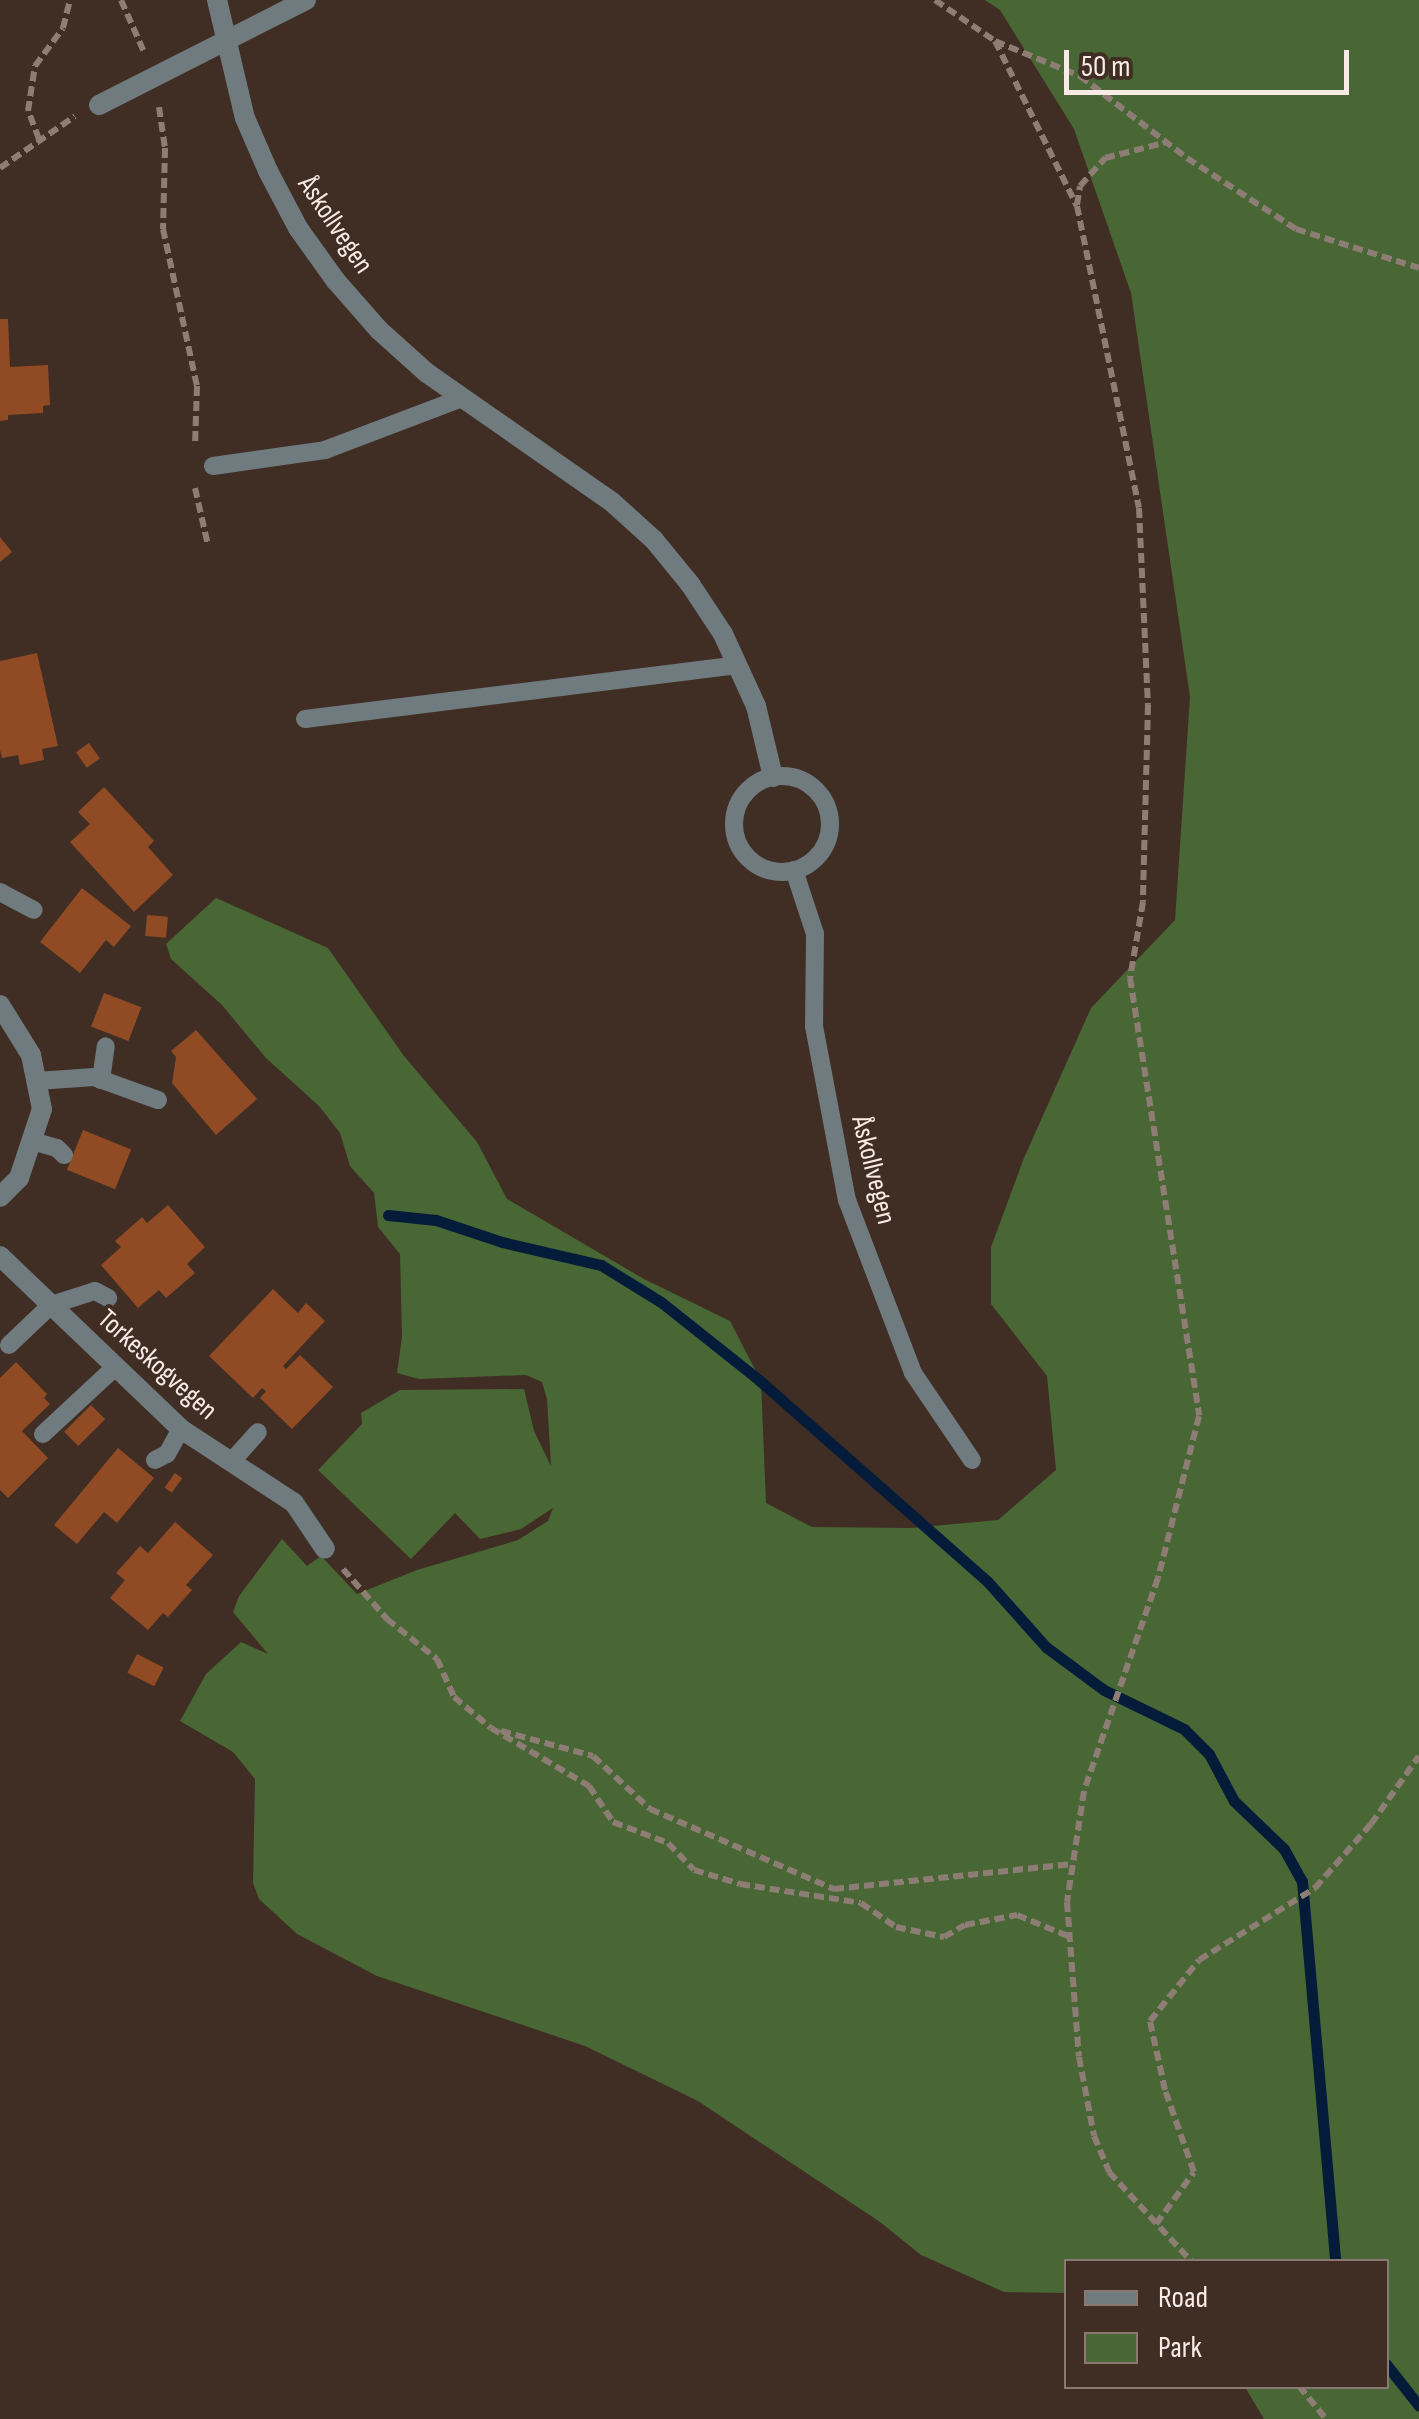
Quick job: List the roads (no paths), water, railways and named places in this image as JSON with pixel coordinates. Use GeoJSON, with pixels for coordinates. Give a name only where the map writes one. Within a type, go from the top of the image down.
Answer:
{"type":"FeatureCollection","features":[{"type":"Feature","properties":{"kind":"street","name":"Åskollvegen"},"geometry":{"type":"LineString","coordinates":[[217,0],[246,118],[298,228],[336,281],[379,330],[462,398],[612,502],[654,540],[690,584],[738,665],[756,706],[774,777]]}},
{"type":"Feature","properties":{"kind":"street"},"geometry":{"type":"LineString","coordinates":[[98,104],[306,0]]}},
{"type":"Feature","properties":{"kind":"street"},"geometry":{"type":"LineString","coordinates":[[0,1005],[31,1055],[42,1109],[19,1178],[0,1198]]}},
{"type":"Feature","properties":{"kind":"street","name":"Torkeskogvegen"},"geometry":{"type":"LineString","coordinates":[[0,1256],[182,1428],[294,1503],[325,1549]]}},
{"type":"Feature","properties":{"kind":"lane"},"geometry":{"type":"LineString","coordinates":[[203,464],[325,450],[462,398]]}},
{"type":"Feature","properties":{"kind":"lane"},"geometry":{"type":"LineString","coordinates":[[305,719],[738,665]]}},
{"type":"Feature","properties":{"kind":"lane"},"geometry":{"type":"LineString","coordinates":[[774,777],[797,778],[812,786],[830,814],[823,849],[811,863],[794,870],[776,872],[758,866],[744,854],[734,827],[740,800],[750,788],[774,777]]}},
{"type":"Feature","properties":{"kind":"lane","name":"Åskollvegen"},"geometry":{"type":"LineString","coordinates":[[794,870],[815,934],[814,1026],[846,1200],[913,1373],[972,1460]]}},
{"type":"Feature","properties":{"kind":"lane"},"geometry":{"type":"LineString","coordinates":[[0,892],[34,910]]}},
{"type":"Feature","properties":{"kind":"lane"},"geometry":{"type":"LineString","coordinates":[[101,1080],[106,1046]]}},
{"type":"Feature","properties":{"kind":"lane"},"geometry":{"type":"LineString","coordinates":[[37,1081],[101,1080],[158,1100]]}},
{"type":"Feature","properties":{"kind":"lane"},"geometry":{"type":"LineString","coordinates":[[32,1141],[57,1148],[64,1156]]}},
{"type":"Feature","properties":{"kind":"lane"},"geometry":{"type":"LineString","coordinates":[[8,1345],[51,1305],[95,1292],[108,1298]]}},
{"type":"Feature","properties":{"kind":"lane"},"geometry":{"type":"LineString","coordinates":[[44,1434],[115,1367]]}},
{"type":"Feature","properties":{"kind":"lane"},"geometry":{"type":"LineString","coordinates":[[155,1460],[167,1454],[182,1428]]}},
{"type":"Feature","properties":{"kind":"lane"},"geometry":{"type":"LineString","coordinates":[[231,1462],[258,1432]]}},
{"type":"Feature","properties":{"kind":"waterway"},"geometry":{"type":"LineString","coordinates":[[388,1215],[436,1220],[502,1242],[601,1265],[661,1302],[759,1380],[987,1581],[1046,1647],[1104,1690],[1184,1729],[1209,1754],[1234,1801],[1284,1849],[1302,1881],[1335,2259]]}},
{"type":"Feature","properties":{"kind":"waterway"},"geometry":{"type":"LineString","coordinates":[[1389,2368],[1419,2406]]}}]}
